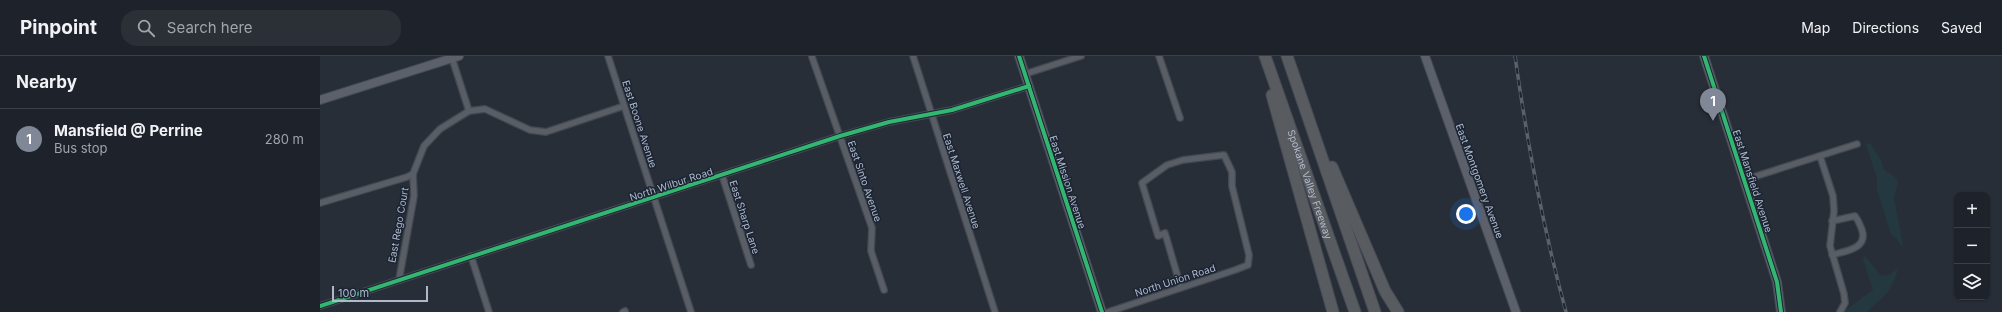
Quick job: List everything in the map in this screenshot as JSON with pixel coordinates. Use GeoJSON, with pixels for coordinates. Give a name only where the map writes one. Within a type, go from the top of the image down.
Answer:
{"type":"FeatureCollection","features":[{"type":"Feature","properties":{"kind":"highway"},"geometry":{"type":"LineString","coordinates":[[1261,56],[1333,312]]}},
{"type":"Feature","properties":{"kind":"highway","name":"Spokane Valley Freeway"},"geometry":{"type":"LineString","coordinates":[[1265,56],[1355,312]]}},
{"type":"Feature","properties":{"kind":"highway","name":"Spokane Valley Freeway"},"geometry":{"type":"LineString","coordinates":[[1287,56],[1375,312]]}},
{"type":"Feature","properties":{"kind":"highway"},"geometry":{"type":"LineString","coordinates":[[1293,76],[1385,291],[1398,312]]}},
{"type":"Feature","properties":{"kind":"highway"},"geometry":{"type":"LineString","coordinates":[[1385,291],[1401,312]]}},
{"type":"Feature","properties":{"kind":"street","name":"East Boone Avenue"},"geometry":{"type":"LineString","coordinates":[[608,56],[691,312]]}},
{"type":"Feature","properties":{"kind":"street","name":"East Sinto Avenue"},"geometry":{"type":"LineString","coordinates":[[812,56],[872,228],[871,251],[884,290]]}},
{"type":"Feature","properties":{"kind":"street","name":"East Maxwell Avenue"},"geometry":{"type":"LineString","coordinates":[[913,56],[995,312]]}},
{"type":"Feature","properties":{"kind":"street","name":"East Mission Avenue"},"geometry":{"type":"LineString","coordinates":[[1019,56],[1102,312]]}},
{"type":"Feature","properties":{"kind":"street"},"geometry":{"type":"LineString","coordinates":[[1025,74],[1081,56]]}},
{"type":"Feature","properties":{"kind":"street"},"geometry":{"type":"LineString","coordinates":[[1159,56],[1180,118]]}},
{"type":"Feature","properties":{"kind":"street","name":"East Montgomery Avenue"},"geometry":{"type":"LineString","coordinates":[[1425,56],[1516,312]]}},
{"type":"Feature","properties":{"kind":"street","name":"East Mansfield Avenue"},"geometry":{"type":"LineString","coordinates":[[1704,56],[1777,282],[1781,312]]}},
{"type":"Feature","properties":{"kind":"street"},"geometry":{"type":"LineString","coordinates":[[320,100],[455,57],[469,111]]}},
{"type":"Feature","properties":{"kind":"street","name":"North Wilbur Road"},"geometry":{"type":"LineString","coordinates":[[320,306],[840,136],[931,112],[952,110],[1029,86]]}},
{"type":"Feature","properties":{"kind":"street"},"geometry":{"type":"LineString","coordinates":[[320,203],[413,174],[424,146],[440,129],[469,111],[485,109],[530,130],[546,132],[624,106]]}},
{"type":"Feature","properties":{"kind":"street"},"geometry":{"type":"LineString","coordinates":[[1744,180],[1857,144]]}},
{"type":"Feature","properties":{"kind":"street","name":"North Union Road"},"geometry":{"type":"LineString","coordinates":[[1108,312],[1181,288],[1248,265],[1249,255],[1232,186],[1232,172],[1224,154],[1183,160],[1167,165],[1142,183],[1158,236],[1165,233],[1181,288]]}},
{"type":"Feature","properties":{"kind":"street"},"geometry":{"type":"LineString","coordinates":[[1820,156],[1833,196],[1834,211],[1830,237],[1832,254],[1844,294],[1845,303],[1840,312]]}},
{"type":"Feature","properties":{"kind":"street","name":"East Rego Court"},"geometry":{"type":"LineString","coordinates":[[399,280],[414,196],[413,174]]}},
{"type":"Feature","properties":{"kind":"street","name":"East Sharp Lane"},"geometry":{"type":"LineString","coordinates":[[722,175],[750,265]]}},
{"type":"Feature","properties":{"kind":"street"},"geometry":{"type":"LineString","coordinates":[[1832,221],[1854,216],[1859,221],[1863,233],[1863,241],[1860,245],[1832,254]]}},
{"type":"Feature","properties":{"kind":"street"},"geometry":{"type":"LineString","coordinates":[[471,256],[489,312]]}},
{"type":"Feature","properties":{"kind":"green space"},"geometry":{"type":"Polygon","coordinates":[[[1870,143],[1881,160],[1884,170],[1895,177],[1898,182],[1894,198],[1903,246],[1901,246],[1898,240],[1891,234],[1877,189],[1877,178],[1866,144],[1870,143]]]}},
{"type":"Feature","properties":{"kind":"green space"},"geometry":{"type":"Polygon","coordinates":[[[1865,256],[1881,276],[1889,275],[1898,269],[1892,285],[1887,293],[1867,312],[1843,312],[1873,290],[1863,259],[1865,256]]]}},
{"type":"Feature","properties":{"kind":"railway"},"geometry":{"type":"LineString","coordinates":[[1515,56],[1536,185],[1566,312]]}},
{"type":"Feature","properties":{"kind":"cycle path"},"geometry":{"type":"LineString","coordinates":[[1019,56],[1102,312]]}},
{"type":"Feature","properties":{"kind":"cycle path"},"geometry":{"type":"LineString","coordinates":[[1704,56],[1777,282],[1781,312]]}},
{"type":"Feature","properties":{"kind":"cycle path"},"geometry":{"type":"LineString","coordinates":[[320,306],[840,136],[889,122],[952,110],[1029,86]]}},
{"type":"Feature","properties":{"kind":"place","name":"Mansfield @ Perrine"},"geometry":{"type":"Point","coordinates":[1713,121]}}]}
